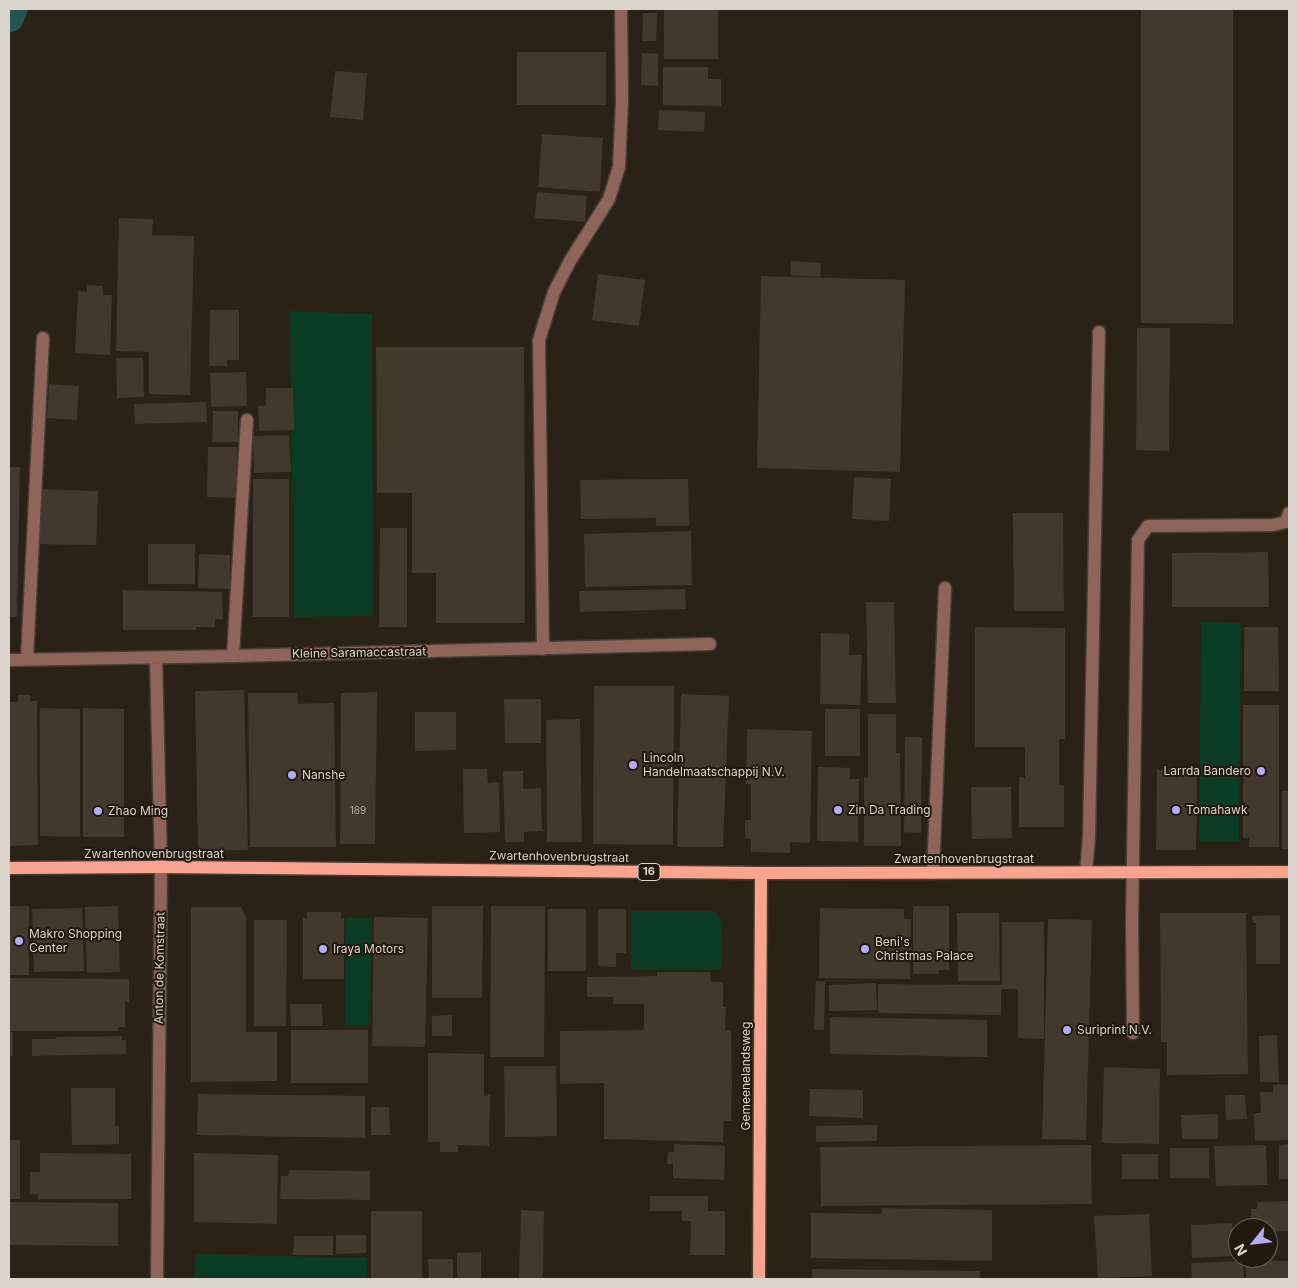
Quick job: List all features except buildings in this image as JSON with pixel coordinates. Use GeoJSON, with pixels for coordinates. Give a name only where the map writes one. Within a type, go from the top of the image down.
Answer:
{"type":"FeatureCollection","features":[{"type":"Feature","properties":{"kind":"main road","name":"Zwartenhovenbrugstraat"},"geometry":{"type":"LineString","coordinates":[[9,868],[161,867],[761,873],[1289,872]]}},
{"type":"Feature","properties":{"kind":"main road","name":"Gemeenelandsweg"},"geometry":{"type":"LineString","coordinates":[[759,1279],[761,873]]}},
{"type":"Feature","properties":{"kind":"street"},"geometry":{"type":"LineString","coordinates":[[543,649],[539,340],[554,292],[570,261],[609,199],[619,167],[622,101],[621,9]]}},
{"type":"Feature","properties":{"kind":"street"},"geometry":{"type":"LineString","coordinates":[[1086,872],[1089,827],[1099,332]]}},
{"type":"Feature","properties":{"kind":"street"},"geometry":{"type":"LineString","coordinates":[[28,659],[43,338]]}},
{"type":"Feature","properties":{"kind":"street"},"geometry":{"type":"LineString","coordinates":[[233,656],[247,420]]}},
{"type":"Feature","properties":{"kind":"street"},"geometry":{"type":"LineString","coordinates":[[1132,1033],[1138,540],[1148,526],[1273,525],[1286,522],[1289,512]]}},
{"type":"Feature","properties":{"kind":"street"},"geometry":{"type":"LineString","coordinates":[[933,873],[945,588]]}},
{"type":"Feature","properties":{"kind":"street","name":"Kleine Saramaccastraat"},"geometry":{"type":"LineString","coordinates":[[9,660],[710,644]]}},
{"type":"Feature","properties":{"kind":"street","name":"Anton de Komstraat"},"geometry":{"type":"LineString","coordinates":[[156,658],[161,867],[157,1279]]}},
{"type":"Feature","properties":{"kind":"green space"},"geometry":{"type":"Polygon","coordinates":[[[290,311],[372,314],[373,616],[294,617],[290,311]]]}},
{"type":"Feature","properties":{"kind":"green space"},"geometry":{"type":"Polygon","coordinates":[[[1201,622],[1241,623],[1239,841],[1199,841],[1201,622]]]}},
{"type":"Feature","properties":{"kind":"green space"},"geometry":{"type":"Polygon","coordinates":[[[631,911],[714,911],[718,916],[722,930],[722,969],[631,970],[631,911]]]}},
{"type":"Feature","properties":{"kind":"green space"},"geometry":{"type":"Polygon","coordinates":[[[346,918],[372,918],[370,1026],[345,1025],[346,918]]]}},
{"type":"Feature","properties":{"kind":"green space"},"geometry":{"type":"Polygon","coordinates":[[[195,1254],[367,1258],[367,1279],[195,1279],[195,1254]]]}},
{"type":"Feature","properties":{"kind":"waterway"},"geometry":{"type":"LineString","coordinates":[[9,18],[13,9]]}},
{"type":"Feature","properties":{"kind":"place","name":"Lincoln Handelmaatschappij N.V."},"geometry":{"type":"Point","coordinates":[633,765]}},
{"type":"Feature","properties":{"kind":"place","name":"Larrda Bandero"},"geometry":{"type":"Point","coordinates":[1261,771]}},
{"type":"Feature","properties":{"kind":"place","name":"Nanshe"},"geometry":{"type":"Point","coordinates":[292,775]}},
{"type":"Feature","properties":{"kind":"place","name":"Zin Da Trading"},"geometry":{"type":"Point","coordinates":[838,810]}},
{"type":"Feature","properties":{"kind":"place","name":"Tomahawk"},"geometry":{"type":"Point","coordinates":[1176,810]}},
{"type":"Feature","properties":{"kind":"place","name":"Zhao Ming"},"geometry":{"type":"Point","coordinates":[98,811]}},
{"type":"Feature","properties":{"kind":"place","name":"Makro Shopping Center"},"geometry":{"type":"Point","coordinates":[19,941]}},
{"type":"Feature","properties":{"kind":"place","name":"Iraya Motors"},"geometry":{"type":"Point","coordinates":[323,949]}},
{"type":"Feature","properties":{"kind":"place","name":"Beni's Christmas Palace"},"geometry":{"type":"Point","coordinates":[865,949]}},
{"type":"Feature","properties":{"kind":"place","name":"Suriprint N.V."},"geometry":{"type":"Point","coordinates":[1067,1030]}}]}
